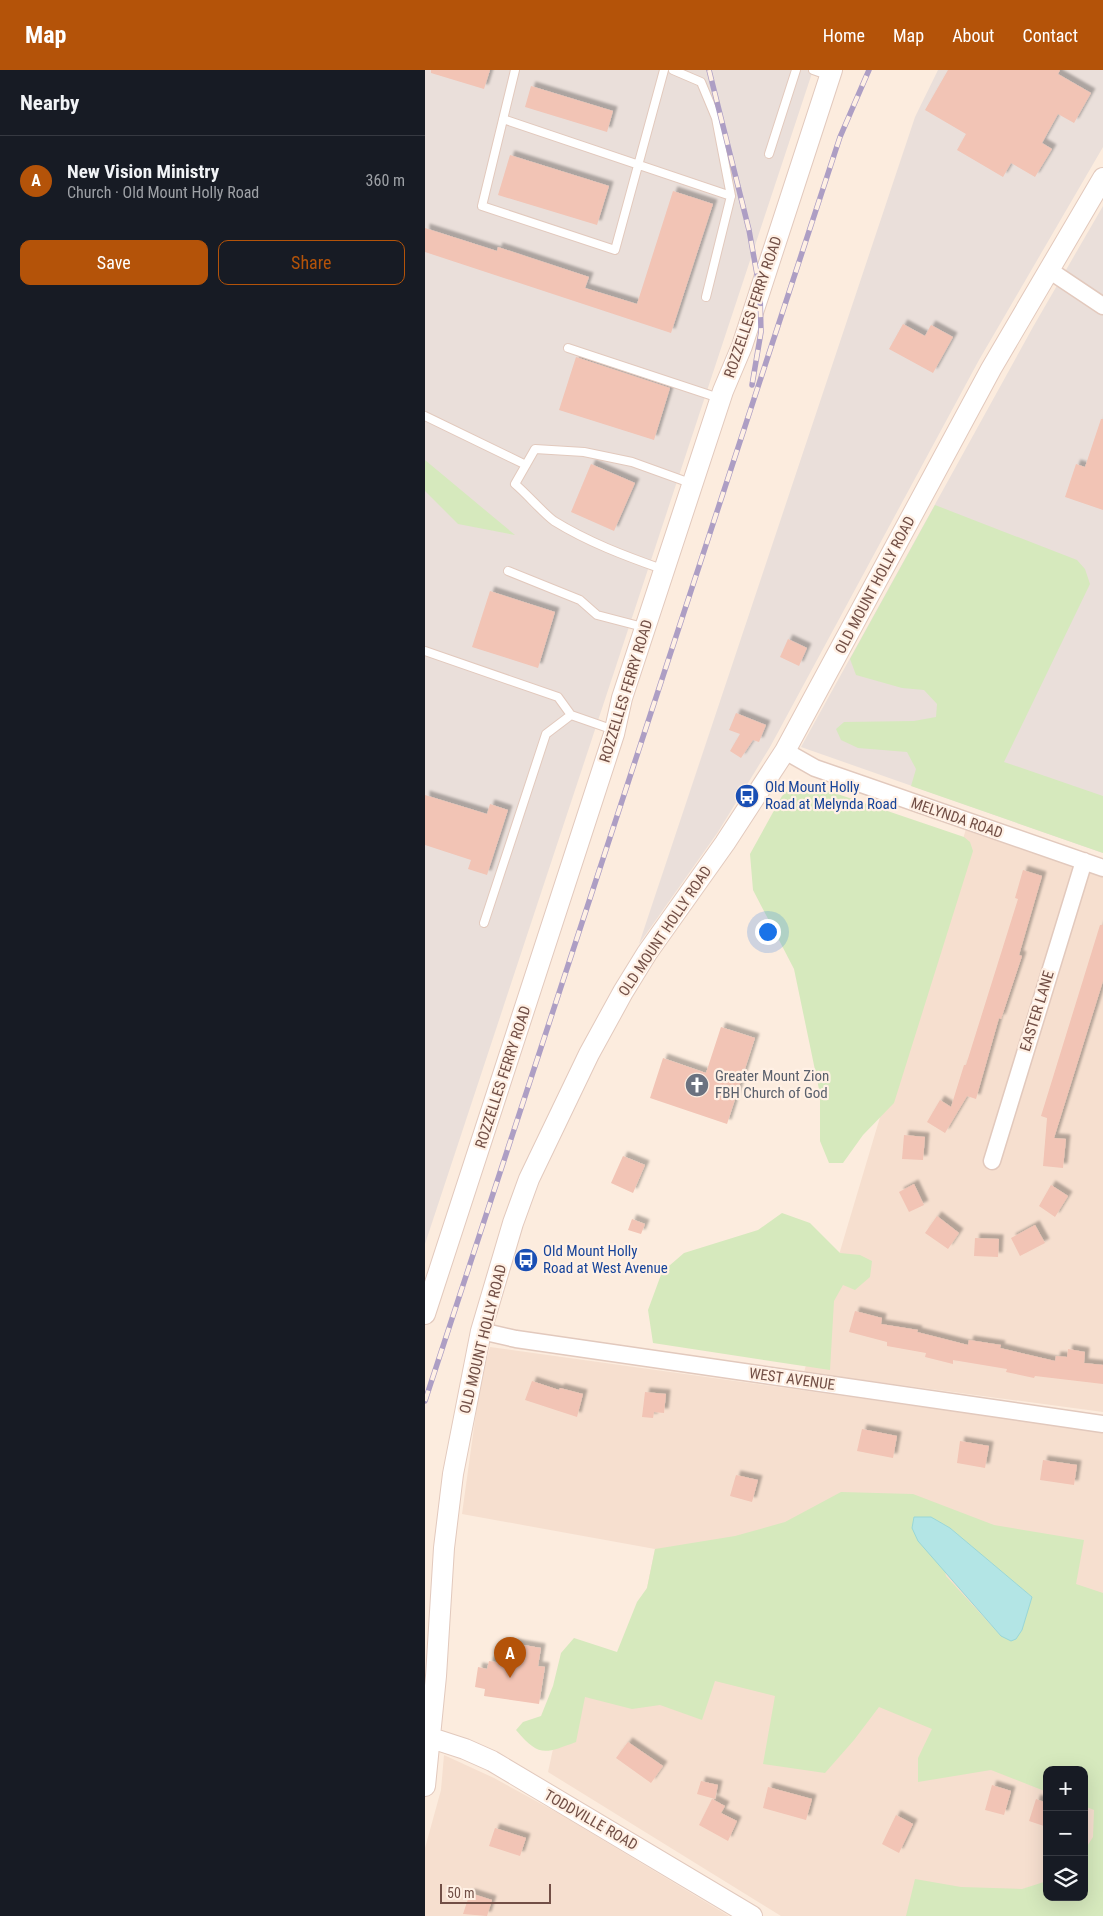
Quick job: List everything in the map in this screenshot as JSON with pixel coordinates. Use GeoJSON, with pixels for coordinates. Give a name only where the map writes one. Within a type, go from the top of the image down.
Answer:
{"type":"FeatureCollection","features":[{"type":"Feature","properties":{"kind":"street","name":"ROZZELLES FERRY ROAD"},"geometry":{"type":"LineString","coordinates":[[425,1314],[615,731],[622,698],[721,399],[742,346],[825,72]]}},
{"type":"Feature","properties":{"kind":"street","name":"OLD MOUNT HOLLY ROAD"},"geometry":{"type":"LineString","coordinates":[[425,1786],[448,1511],[461,1427],[481,1331],[513,1223],[529,1179],[589,1054],[647,952],[725,844],[785,752],[991,369],[1103,178]]}},
{"type":"Feature","properties":{"kind":"street"},"geometry":{"type":"LineString","coordinates":[[1049,270],[1103,306]]}},
{"type":"Feature","properties":{"kind":"street","name":"MELYNDA ROAD"},"geometry":{"type":"LineString","coordinates":[[785,752],[815,768],[1103,868]]}},
{"type":"Feature","properties":{"kind":"street","name":"EASTER LANE"},"geometry":{"type":"LineString","coordinates":[[992,1161],[1084,861]]}},
{"type":"Feature","properties":{"kind":"street","name":"WEST AVENUE"},"geometry":{"type":"LineString","coordinates":[[481,1331],[516,1339],[1103,1424]]}},
{"type":"Feature","properties":{"kind":"street","name":"TODDVILLE ROAD"},"geometry":{"type":"LineString","coordinates":[[428,1737],[465,1749],[491,1762],[752,1916]]}},
{"type":"Feature","properties":{"kind":"lane"},"geometry":{"type":"LineString","coordinates":[[515,70],[482,206],[615,250],[664,70]]}},
{"type":"Feature","properties":{"kind":"lane"},"geometry":{"type":"LineString","coordinates":[[673,70],[701,82],[716,118],[731,196],[706,297]]}},
{"type":"Feature","properties":{"kind":"lane"},"geometry":{"type":"LineString","coordinates":[[769,154],[797,70]]}},
{"type":"Feature","properties":{"kind":"lane"},"geometry":{"type":"LineString","coordinates":[[503,119],[639,163],[731,196]]}},
{"type":"Feature","properties":{"kind":"lane"},"geometry":{"type":"LineString","coordinates":[[569,348],[721,399]]}},
{"type":"Feature","properties":{"kind":"lane"},"geometry":{"type":"LineString","coordinates":[[425,416],[526,465]]}},
{"type":"Feature","properties":{"kind":"lane"},"geometry":{"type":"LineString","coordinates":[[664,570],[606,549],[552,520],[532,498],[515,484],[535,449],[584,452],[632,462],[693,484]]}},
{"type":"Feature","properties":{"kind":"lane"},"geometry":{"type":"LineString","coordinates":[[509,571],[580,600],[597,615],[645,628]]}},
{"type":"Feature","properties":{"kind":"lane"},"geometry":{"type":"LineString","coordinates":[[425,651],[558,697],[571,715],[615,731]]}},
{"type":"Feature","properties":{"kind":"lane"},"geometry":{"type":"LineString","coordinates":[[484,923],[546,734],[571,715]]}},
{"type":"Feature","properties":{"kind":"shaded area"},"geometry":{"type":"Polygon","coordinates":[[[425,70],[813,70],[425,1244],[425,70]]]}},
{"type":"Feature","properties":{"kind":"shaded area"},"geometry":{"type":"Polygon","coordinates":[[[938,70],[1103,70],[1103,147],[979,360],[770,747],[718,832],[639,944],[915,117],[938,70]]]}},
{"type":"Feature","properties":{"kind":"shaded area"},"geometry":{"type":"Polygon","coordinates":[[[1103,206],[1103,853],[801,747],[1033,327],[1103,206]]]}},
{"type":"Feature","properties":{"kind":"shaded area"},"geometry":{"type":"Polygon","coordinates":[[[966,829],[1103,877],[1103,1412],[804,1372],[966,829]]]}},
{"type":"Feature","properties":{"kind":"shaded area"},"geometry":{"type":"Polygon","coordinates":[[[490,1347],[1103,1432],[1103,1916],[781,1916],[548,1772],[574,1652],[627,1685],[655,1549],[462,1514],[480,1384],[490,1347]]]}},
{"type":"Feature","properties":{"kind":"shaded area"},"geometry":{"type":"Polygon","coordinates":[[[444,1755],[494,1778],[558,1813],[729,1916],[425,1916],[425,1848],[441,1790],[444,1755]]]}},
{"type":"Feature","properties":{"kind":"green space"},"geometry":{"type":"Polygon","coordinates":[[[425,460],[515,535],[458,524],[425,491],[425,460]]]}},
{"type":"Feature","properties":{"kind":"green space"},"geometry":{"type":"Polygon","coordinates":[[[935,505],[1077,560],[1085,569],[1090,584],[1004,762],[1103,796],[1103,853],[911,786],[916,769],[907,752],[858,748],[841,740],[836,729],[844,722],[914,721],[936,717],[937,704],[924,690],[902,688],[856,675],[850,659],[935,505]]]}},
{"type":"Feature","properties":{"kind":"green space"},"geometry":{"type":"Polygon","coordinates":[[[795,784],[808,784],[964,837],[970,842],[973,851],[894,1103],[863,1135],[843,1163],[829,1163],[820,1141],[820,1094],[794,969],[753,890],[750,854],[782,796],[795,784]]]}},
{"type":"Feature","properties":{"kind":"green space"},"geometry":{"type":"Polygon","coordinates":[[[782,1213],[810,1223],[840,1253],[860,1255],[872,1261],[870,1277],[855,1290],[843,1285],[834,1301],[830,1370],[653,1343],[648,1310],[662,1272],[684,1253],[758,1230],[782,1213]]]}},
{"type":"Feature","properties":{"kind":"green space"},"geometry":{"type":"Polygon","coordinates":[[[841,1492],[913,1494],[994,1525],[1084,1540],[1076,1584],[1103,1593],[1103,1916],[906,1916],[915,1879],[961,1887],[1022,1889],[1043,1882],[1043,1901],[1088,1901],[1088,1845],[1093,1837],[1094,1810],[1088,1808],[1088,1766],[1043,1766],[1043,1790],[991,1770],[918,1782],[918,1758],[932,1729],[879,1707],[854,1740],[825,1773],[763,1764],[775,1696],[715,1681],[702,1720],[660,1705],[632,1709],[585,1697],[576,1742],[549,1751],[543,1751],[537,1749],[524,1739],[516,1730],[523,1722],[541,1716],[553,1686],[561,1653],[574,1638],[617,1652],[637,1602],[647,1588],[655,1549],[735,1536],[785,1522],[841,1492]],[[931,1517],[946,1576],[1001,1636],[1032,1597],[950,1528],[931,1517]]]}},
{"type":"Feature","properties":{"kind":"water"},"geometry":{"type":"Polygon","coordinates":[[[914,1517],[931,1517],[950,1528],[1032,1597],[1022,1630],[1016,1639],[1011,1641],[1001,1636],[918,1541],[912,1528],[914,1517]]]}},
{"type":"Feature","properties":{"kind":"building"},"geometry":{"type":"Polygon","coordinates":[[[431,70],[490,70],[484,89],[431,73],[431,70]]]}},
{"type":"Feature","properties":{"kind":"building"},"geometry":{"type":"Polygon","coordinates":[[[948,70],[1060,70],[1058,74],[1091,93],[1074,123],[1058,114],[1042,143],[1052,149],[1035,177],[1011,163],[1003,177],[957,150],[966,134],[925,110],[948,70]]]}},
{"type":"Feature","properties":{"kind":"building"},"geometry":{"type":"Polygon","coordinates":[[[531,86],[613,111],[607,132],[525,107],[531,86]]]}},
{"type":"Feature","properties":{"kind":"building"},"geometry":{"type":"Polygon","coordinates":[[[510,155],[609,186],[597,225],[498,195],[510,155]]]}},
{"type":"Feature","properties":{"kind":"building"},"geometry":{"type":"Polygon","coordinates":[[[673,191],[713,204],[671,333],[425,252],[425,228],[497,251],[498,247],[589,277],[585,288],[637,304],[673,191]]]}},
{"type":"Feature","properties":{"kind":"building"},"geometry":{"type":"Polygon","coordinates":[[[903,324],[925,336],[931,325],[953,337],[933,373],[889,349],[903,324]]]}},
{"type":"Feature","properties":{"kind":"building"},"geometry":{"type":"Polygon","coordinates":[[[576,357],[670,388],[654,440],[559,410],[576,357]]]}},
{"type":"Feature","properties":{"kind":"building"},"geometry":{"type":"Polygon","coordinates":[[[1101,419],[1103,419],[1103,510],[1065,497],[1076,464],[1085,467],[1101,419]]]}},
{"type":"Feature","properties":{"kind":"building"},"geometry":{"type":"Polygon","coordinates":[[[591,464],[635,483],[614,531],[571,512],[591,464]]]}},
{"type":"Feature","properties":{"kind":"building"},"geometry":{"type":"Polygon","coordinates":[[[490,591],[555,612],[538,668],[472,647],[490,591]]]}},
{"type":"Feature","properties":{"kind":"building"},"geometry":{"type":"Polygon","coordinates":[[[788,639],[807,648],[799,666],[780,657],[788,639]]]}},
{"type":"Feature","properties":{"kind":"building"},"geometry":{"type":"Polygon","coordinates":[[[736,713],[766,725],[759,742],[753,740],[741,758],[730,751],[740,734],[729,730],[736,713]]]}},
{"type":"Feature","properties":{"kind":"building"},"geometry":{"type":"Polygon","coordinates":[[[425,795],[487,814],[490,804],[508,810],[487,875],[468,869],[471,860],[425,845],[425,795]]]}},
{"type":"Feature","properties":{"kind":"building"},"geometry":{"type":"Polygon","coordinates":[[[1023,870],[1042,876],[1019,955],[1022,956],[1001,1019],[999,1018],[976,1099],[967,1096],[945,1133],[927,1122],[940,1100],[951,1107],[1018,899],[1015,898],[1023,870]]]}},
{"type":"Feature","properties":{"kind":"building"},"geometry":{"type":"Polygon","coordinates":[[[1100,925],[1103,925],[1103,981],[1054,1138],[1066,1139],[1063,1168],[1043,1166],[1047,1118],[1041,1116],[1100,925]]]}},
{"type":"Feature","properties":{"kind":"building","name":"Greater Mount Zion FBH Church of God"},"geometry":{"type":"Polygon","coordinates":[[[721,1027],[755,1038],[727,1124],[650,1098],[663,1058],[706,1073],[721,1027]]]}},
{"type":"Feature","properties":{"kind":"building"},"geometry":{"type":"Polygon","coordinates":[[[904,1135],[925,1137],[923,1160],[902,1159],[904,1135]]]}},
{"type":"Feature","properties":{"kind":"building"},"geometry":{"type":"Polygon","coordinates":[[[623,1156],[645,1165],[633,1193],[611,1183],[623,1156]]]}},
{"type":"Feature","properties":{"kind":"building"},"geometry":{"type":"Polygon","coordinates":[[[914,1184],[924,1205],[909,1212],[899,1192],[914,1184]]]}},
{"type":"Feature","properties":{"kind":"building"},"geometry":{"type":"Polygon","coordinates":[[[1051,1185],[1068,1196],[1055,1217],[1039,1206],[1051,1185]]]}},
{"type":"Feature","properties":{"kind":"building"},"geometry":{"type":"Polygon","coordinates":[[[937,1216],[959,1233],[948,1249],[925,1233],[937,1216]]]}},
{"type":"Feature","properties":{"kind":"building"},"geometry":{"type":"Polygon","coordinates":[[[632,1219],[645,1224],[641,1234],[628,1230],[632,1219]]]}},
{"type":"Feature","properties":{"kind":"building"},"geometry":{"type":"Polygon","coordinates":[[[1035,1225],[1045,1243],[1020,1256],[1011,1238],[1035,1225]]]}},
{"type":"Feature","properties":{"kind":"building"},"geometry":{"type":"Polygon","coordinates":[[[975,1238],[999,1239],[998,1257],[974,1256],[975,1238]]]}},
{"type":"Feature","properties":{"kind":"building"},"geometry":{"type":"Polygon","coordinates":[[[855,1311],[882,1318],[881,1324],[918,1330],[917,1332],[968,1345],[969,1340],[1001,1345],[1000,1348],[1055,1361],[1056,1356],[1067,1357],[1068,1349],[1085,1352],[1084,1363],[1103,1365],[1103,1384],[1035,1376],[1034,1378],[1006,1372],[1007,1369],[953,1360],[953,1364],[925,1357],[926,1353],[887,1346],[887,1342],[849,1332],[855,1311]]]}},
{"type":"Feature","properties":{"kind":"building"},"geometry":{"type":"Polygon","coordinates":[[[532,1381],[559,1390],[560,1388],[583,1394],[577,1417],[525,1400],[532,1381]]]}},
{"type":"Feature","properties":{"kind":"building"},"geometry":{"type":"Polygon","coordinates":[[[645,1392],[666,1394],[664,1413],[654,1412],[653,1418],[642,1417],[645,1392]]]}},
{"type":"Feature","properties":{"kind":"building"},"geometry":{"type":"Polygon","coordinates":[[[862,1429],[897,1436],[893,1458],[857,1451],[862,1429]]]}},
{"type":"Feature","properties":{"kind":"building"},"geometry":{"type":"Polygon","coordinates":[[[960,1441],[989,1446],[985,1468],[957,1463],[960,1441]]]}},
{"type":"Feature","properties":{"kind":"building"},"geometry":{"type":"Polygon","coordinates":[[[1043,1460],[1077,1465],[1074,1485],[1040,1480],[1043,1460]]]}},
{"type":"Feature","properties":{"kind":"building"},"geometry":{"type":"Polygon","coordinates":[[[736,1475],[758,1480],[752,1502],[730,1496],[736,1475]]]}},
{"type":"Feature","properties":{"kind":"building"},"geometry":{"type":"Polygon","coordinates":[[[512,1643],[541,1648],[538,1666],[545,1667],[539,1704],[484,1696],[485,1689],[475,1687],[478,1667],[487,1669],[489,1661],[509,1664],[512,1643]]]}},
{"type":"Feature","properties":{"kind":"building"},"geometry":{"type":"Polygon","coordinates":[[[628,1742],[663,1766],[651,1783],[616,1758],[628,1742]]]}},
{"type":"Feature","properties":{"kind":"building"},"geometry":{"type":"Polygon","coordinates":[[[701,1781],[718,1785],[715,1799],[697,1794],[701,1781]]]}},
{"type":"Feature","properties":{"kind":"building"},"geometry":{"type":"Polygon","coordinates":[[[992,1785],[1011,1791],[1004,1815],[985,1810],[992,1785]]]}},
{"type":"Feature","properties":{"kind":"building"},"geometry":{"type":"Polygon","coordinates":[[[768,1787],[812,1799],[806,1820],[763,1808],[768,1787]]]}},
{"type":"Feature","properties":{"kind":"building"},"geometry":{"type":"Polygon","coordinates":[[[712,1799],[725,1806],[721,1813],[737,1821],[728,1841],[699,1825],[712,1799]]]}},
{"type":"Feature","properties":{"kind":"building"},"geometry":{"type":"Polygon","coordinates":[[[1036,1799],[1043,1802],[1043,1826],[1029,1821],[1036,1799]]]}},
{"type":"Feature","properties":{"kind":"building"},"geometry":{"type":"Polygon","coordinates":[[[896,1815],[913,1824],[899,1853],[882,1844],[896,1815]]]}},
{"type":"Feature","properties":{"kind":"building"},"geometry":{"type":"Polygon","coordinates":[[[495,1828],[526,1838],[520,1856],[489,1846],[495,1828]]]}},
{"type":"Feature","properties":{"kind":"building"},"geometry":{"type":"Polygon","coordinates":[[[470,1893],[492,1900],[487,1916],[463,1914],[470,1893]]]}},
{"type":"Feature","properties":{"kind":"railway"},"geometry":{"type":"LineString","coordinates":[[709,70],[749,230],[760,291],[761,332],[752,385]]}},
{"type":"Feature","properties":{"kind":"railway"},"geometry":{"type":"LineString","coordinates":[[425,1401],[840,137],[869,70]]}},
{"type":"Feature","properties":{"kind":"place","name":"Old Mount Holly Road at Melynda Road"},"geometry":{"type":"Point","coordinates":[747,796]}},
{"type":"Feature","properties":{"kind":"place","name":"Greater Mount Zion FBH Church of God"},"geometry":{"type":"Point","coordinates":[697,1085]}},
{"type":"Feature","properties":{"kind":"place","name":"Old Mount Holly Road at West Avenue"},"geometry":{"type":"Point","coordinates":[526,1260]}},
{"type":"Feature","properties":{"kind":"place","name":"New Vision Ministry"},"geometry":{"type":"Point","coordinates":[510,1678]}}]}
